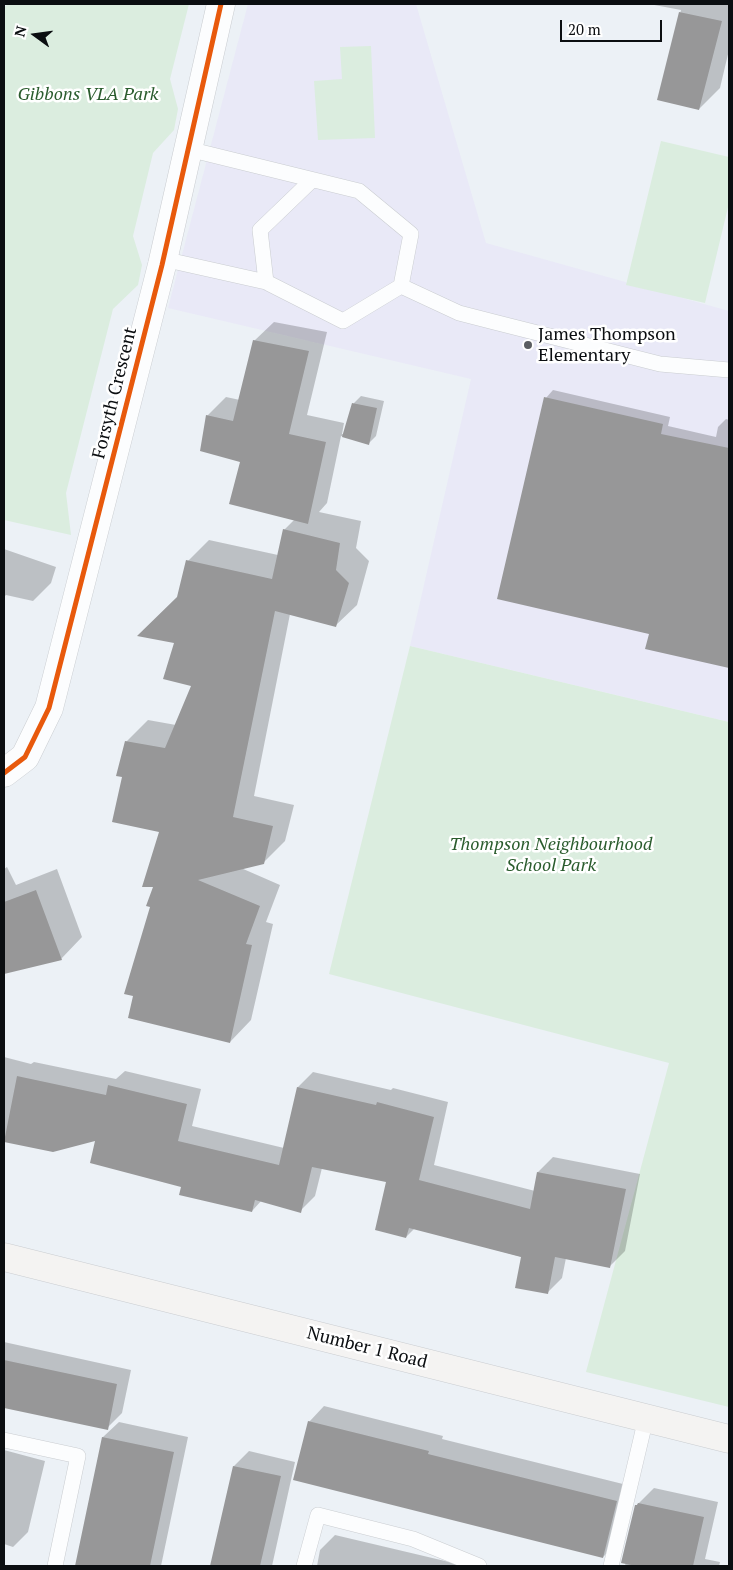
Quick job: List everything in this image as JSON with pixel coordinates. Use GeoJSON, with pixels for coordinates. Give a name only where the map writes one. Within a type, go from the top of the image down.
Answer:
{"type":"FeatureCollection","features":[{"type":"Feature","properties":{"kind":"main road","name":"Number 1 Road"},"geometry":{"type":"LineString","coordinates":[[4,1257],[729,1439]]}},
{"type":"Feature","properties":{"kind":"street","name":"Forsyth Crescent"},"geometry":{"type":"LineString","coordinates":[[4,773],[25,757],[49,708],[163,259],[221,4]]}},
{"type":"Feature","properties":{"kind":"lane"},"geometry":{"type":"LineString","coordinates":[[163,259],[266,282],[343,322],[401,286],[411,234],[359,191],[188,149]]}},
{"type":"Feature","properties":{"kind":"lane"},"geometry":{"type":"LineString","coordinates":[[266,282],[260,230],[312,180]]}},
{"type":"Feature","properties":{"kind":"lane"},"geometry":{"type":"LineString","coordinates":[[401,286],[459,313],[485,320],[660,364],[729,370]]}},
{"type":"Feature","properties":{"kind":"lane"},"geometry":{"type":"LineString","coordinates":[[611,1566],[646,1418]]}},
{"type":"Feature","properties":{"kind":"lane"},"geometry":{"type":"LineString","coordinates":[[4,1440],[78,1456],[55,1566]]}},
{"type":"Feature","properties":{"kind":"lane"},"geometry":{"type":"LineString","coordinates":[[304,1566],[318,1515],[413,1539],[479,1566]]}},
{"type":"Feature","properties":{"kind":"shaded area","name":"James Thompson Elementary"},"geometry":{"type":"Polygon","coordinates":[[[248,4],[416,4],[486,243],[729,311],[729,722],[410,646],[471,379],[168,308],[248,4]]]}},
{"type":"Feature","properties":{"kind":"green space","name":"Gibbons VLA Park"},"geometry":{"type":"Polygon","coordinates":[[[9,4],[189,4],[170,79],[178,109],[174,130],[153,153],[133,236],[142,265],[138,285],[113,309],[66,493],[71,535],[4,520],[4,7],[9,4]]]}},
{"type":"Feature","properties":{"kind":"green space"},"geometry":{"type":"Polygon","coordinates":[[[371,46],[375,138],[318,140],[314,81],[342,79],[340,47],[371,46]]]}},
{"type":"Feature","properties":{"kind":"green space"},"geometry":{"type":"Polygon","coordinates":[[[661,141],[729,157],[729,203],[705,303],[626,285],[661,141]]]}},
{"type":"Feature","properties":{"kind":"green space","name":"Thompson Neighbourhood School Park"},"geometry":{"type":"Polygon","coordinates":[[[410,646],[729,722],[729,1407],[586,1372],[669,1063],[329,974],[410,646]]]}},
{"type":"Feature","properties":{"kind":"building"},"geometry":{"type":"Polygon","coordinates":[[[679,12],[722,21],[699,110],[657,100],[679,12]]]}},
{"type":"Feature","properties":{"kind":"building"},"geometry":{"type":"Polygon","coordinates":[[[253,340],[309,351],[289,434],[326,442],[308,524],[229,504],[240,462],[200,451],[206,415],[233,421],[253,340]]]}},
{"type":"Feature","properties":{"kind":"building"},"geometry":{"type":"Polygon","coordinates":[[[544,397],[663,424],[661,434],[729,448],[729,668],[645,649],[649,634],[497,599],[544,397]]]}},
{"type":"Feature","properties":{"kind":"building"},"geometry":{"type":"Polygon","coordinates":[[[352,403],[377,408],[369,445],[342,437],[352,403]]]}},
{"type":"Feature","properties":{"kind":"building"},"geometry":{"type":"Polygon","coordinates":[[[283,529],[340,543],[336,570],[349,583],[336,627],[275,611],[233,817],[273,826],[264,864],[198,880],[260,906],[246,944],[252,945],[230,1043],[128,1018],[133,996],[124,994],[150,907],[146,906],[153,887],[142,887],[159,832],[112,822],[122,777],[116,776],[125,741],[165,748],[191,686],[163,679],[174,643],[137,636],[177,597],[186,560],[272,579],[283,529]]]}},
{"type":"Feature","properties":{"kind":"building"},"geometry":{"type":"Polygon","coordinates":[[[36,890],[62,960],[4,974],[4,902],[36,890]]]}},
{"type":"Feature","properties":{"kind":"building"},"geometry":{"type":"Polygon","coordinates":[[[17,1076],[106,1095],[108,1085],[187,1104],[178,1141],[279,1165],[297,1087],[376,1105],[377,1102],[434,1117],[419,1180],[530,1209],[537,1172],[626,1189],[610,1268],[555,1257],[548,1294],[515,1288],[521,1257],[409,1228],[406,1238],[375,1230],[386,1182],[312,1167],[301,1213],[255,1200],[252,1212],[179,1195],[181,1187],[90,1163],[95,1141],[53,1152],[4,1142],[17,1076]]]}},
{"type":"Feature","properties":{"kind":"building"},"geometry":{"type":"Polygon","coordinates":[[[4,1360],[117,1384],[108,1430],[4,1408],[4,1360]]]}},
{"type":"Feature","properties":{"kind":"building"},"geometry":{"type":"Polygon","coordinates":[[[308,1421],[429,1451],[428,1454],[617,1501],[603,1558],[293,1480],[308,1421]]]}},
{"type":"Feature","properties":{"kind":"building"},"geometry":{"type":"Polygon","coordinates":[[[102,1437],[174,1452],[150,1566],[75,1566],[102,1437]]]}},
{"type":"Feature","properties":{"kind":"building"},"geometry":{"type":"Polygon","coordinates":[[[233,1466],[281,1476],[260,1566],[210,1566],[233,1466]]]}},
{"type":"Feature","properties":{"kind":"building"},"geometry":{"type":"Polygon","coordinates":[[[638,1503],[704,1517],[693,1566],[636,1566],[621,1563],[635,1505],[638,1503]]]}},
{"type":"Feature","properties":{"kind":"cycle path"},"geometry":{"type":"LineString","coordinates":[[4,773],[25,757],[49,708],[162,265],[221,4]]}},
{"type":"Feature","properties":{"kind":"place","name":"James Thompson Elementary"},"geometry":{"type":"Point","coordinates":[528,345]}}]}
